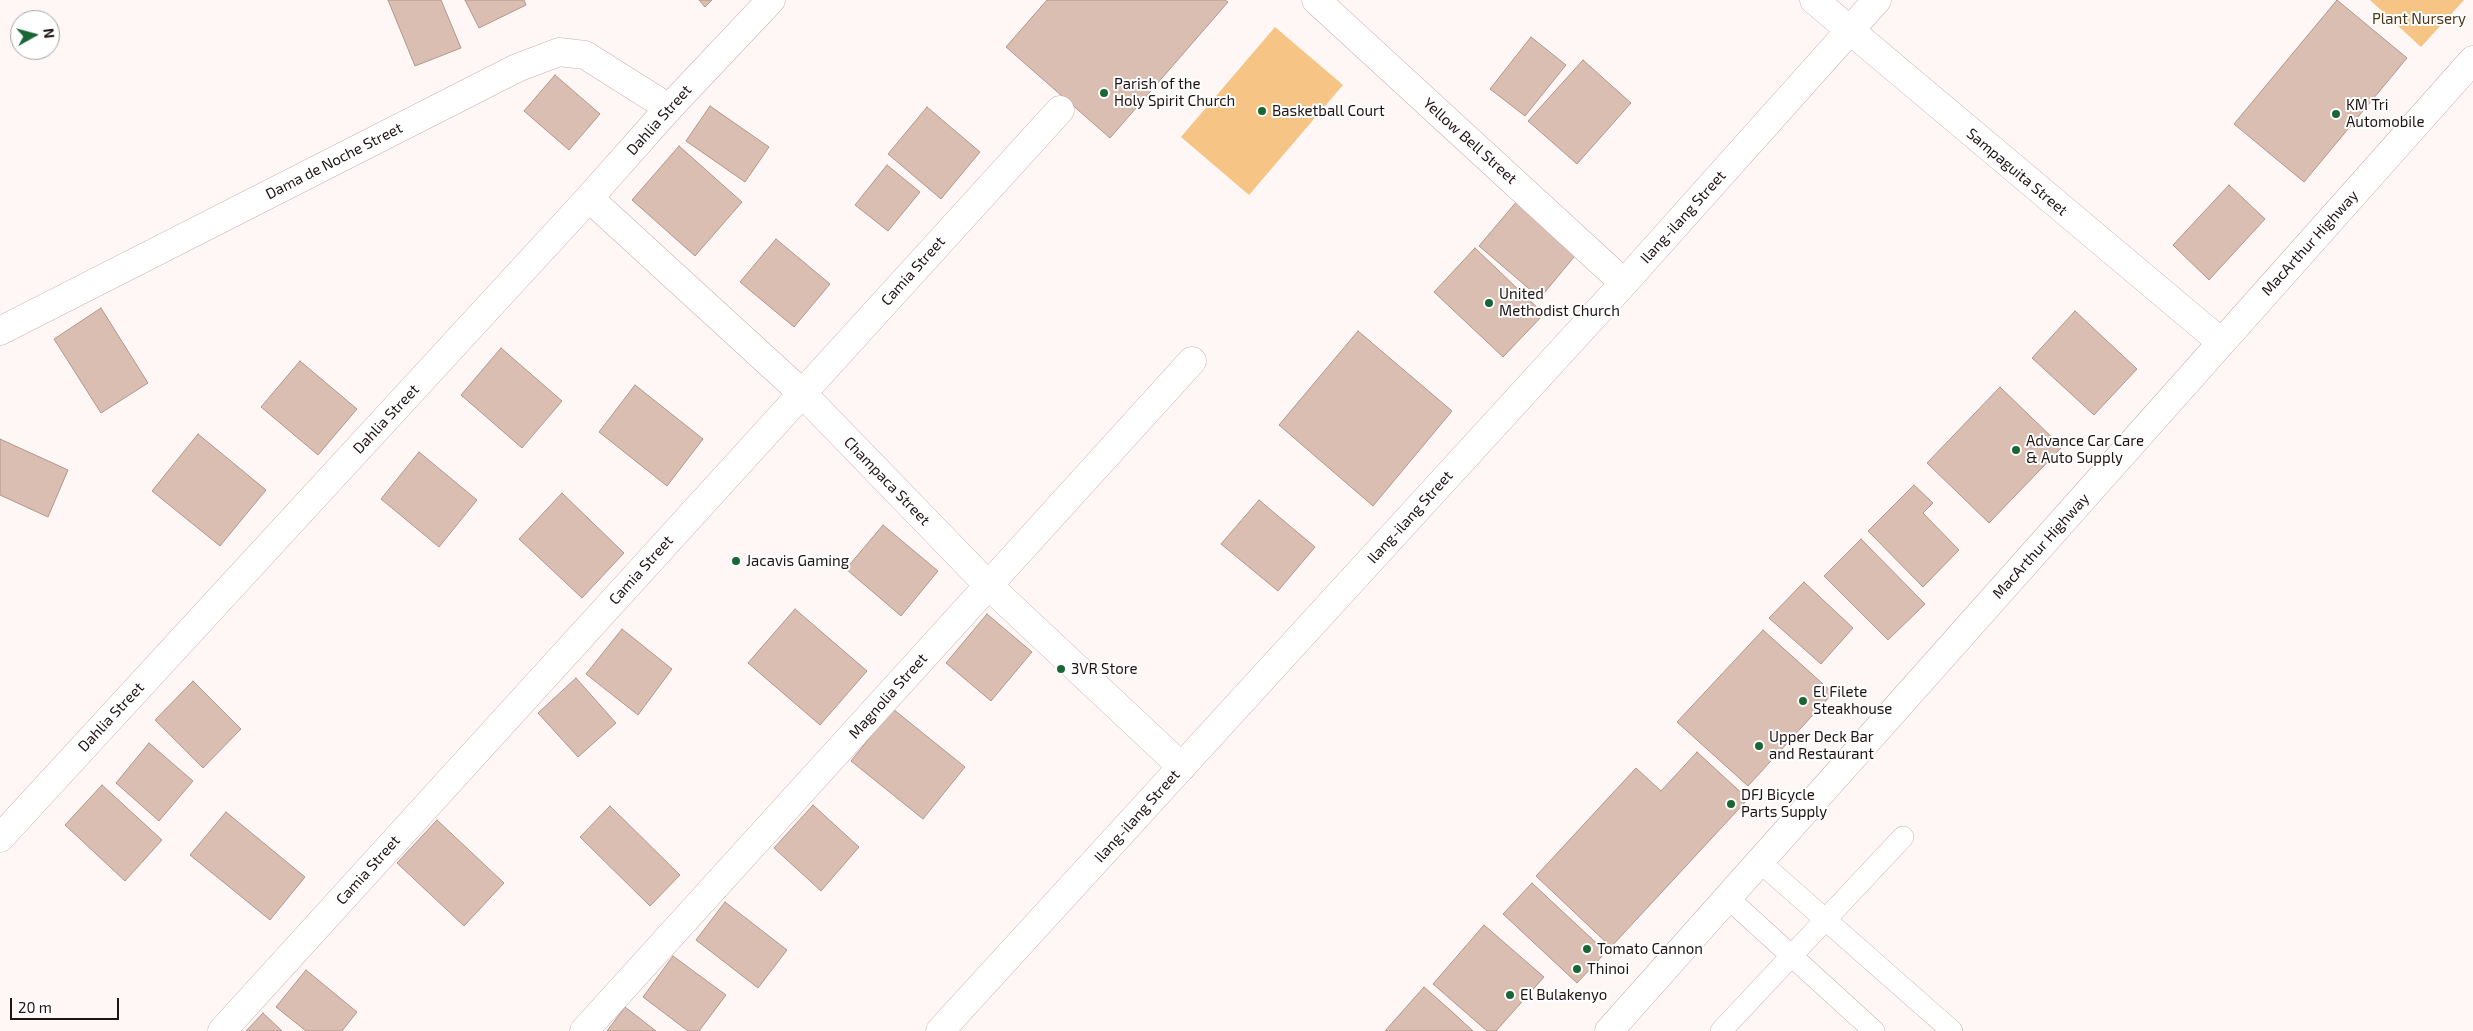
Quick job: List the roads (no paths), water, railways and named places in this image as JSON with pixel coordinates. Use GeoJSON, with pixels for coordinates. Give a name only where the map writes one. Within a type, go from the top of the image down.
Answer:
{"type":"FeatureCollection","features":[{"type":"Feature","properties":{"kind":"main road","name":"Dahlia Street"},"geometry":{"type":"LineString","coordinates":[[0,838],[589,198],[668,108],[771,0]]}},
{"type":"Feature","properties":{"kind":"main road","name":"Yellow Bell Street"},"geometry":{"type":"LineString","coordinates":[[1316,0],[1624,283]]}},
{"type":"Feature","properties":{"kind":"main road","name":"Sampaguita Street"},"geometry":{"type":"LineString","coordinates":[[1814,0],[1848,31],[2221,342]]}},
{"type":"Feature","properties":{"kind":"main road","name":"Ilang-ilang Street"},"geometry":{"type":"LineString","coordinates":[[940,1031],[1624,283],[1877,0]]}},
{"type":"Feature","properties":{"kind":"main road","name":"Dama de Noche Street"},"geometry":{"type":"LineString","coordinates":[[0,331],[517,68],[559,52],[585,55],[668,108]]}},
{"type":"Feature","properties":{"kind":"main road","name":"MacArthur Highway"},"geometry":{"type":"LineString","coordinates":[[1609,1031],[2473,60]]}},
{"type":"Feature","properties":{"kind":"main road","name":"Camia Street"},"geometry":{"type":"LineString","coordinates":[[222,1031],[1060,110]]}},
{"type":"Feature","properties":{"kind":"main road","name":"Champaca Street"},"geometry":{"type":"LineString","coordinates":[[589,198],[802,392],[988,586],[1182,768]]}},
{"type":"Feature","properties":{"kind":"main road","name":"Magnolia Street"},"geometry":{"type":"LineString","coordinates":[[584,1031],[1192,361]]}},
{"type":"Feature","properties":{"kind":"lane"},"geometry":{"type":"LineString","coordinates":[[1721,1031],[1824,919],[1903,837]]}},
{"type":"Feature","properties":{"kind":"lane"},"geometry":{"type":"LineString","coordinates":[[1760,862],[1952,1031]]}},
{"type":"Feature","properties":{"kind":"lane"},"geometry":{"type":"LineString","coordinates":[[1728,898],[1790,957],[1874,1031]]}},
{"type":"Feature","properties":{"kind":"place","name":"Parish of the Holy Spirit Church"},"geometry":{"type":"Point","coordinates":[1104,93]}},
{"type":"Feature","properties":{"kind":"place","name":"Basketball Court"},"geometry":{"type":"Point","coordinates":[1262,111]}},
{"type":"Feature","properties":{"kind":"place","name":"KM Tri Automobile"},"geometry":{"type":"Point","coordinates":[2336,114]}},
{"type":"Feature","properties":{"kind":"place","name":"United Methodist Church"},"geometry":{"type":"Point","coordinates":[1489,303]}},
{"type":"Feature","properties":{"kind":"place","name":"Advance Car Care & Auto Supply"},"geometry":{"type":"Point","coordinates":[2016,450]}},
{"type":"Feature","properties":{"kind":"place","name":"Jacavis Gaming"},"geometry":{"type":"Point","coordinates":[736,561]}},
{"type":"Feature","properties":{"kind":"place","name":"3VR Store"},"geometry":{"type":"Point","coordinates":[1061,669]}},
{"type":"Feature","properties":{"kind":"place","name":"El Filete Steakhouse"},"geometry":{"type":"Point","coordinates":[1803,701]}},
{"type":"Feature","properties":{"kind":"place","name":"Upper Deck Bar and Restaurant"},"geometry":{"type":"Point","coordinates":[1759,746]}},
{"type":"Feature","properties":{"kind":"place","name":"DFJ Bicycle Parts Supply"},"geometry":{"type":"Point","coordinates":[1731,804]}},
{"type":"Feature","properties":{"kind":"place","name":"Tomato Cannon"},"geometry":{"type":"Point","coordinates":[1587,949]}},
{"type":"Feature","properties":{"kind":"place","name":"Thinoi"},"geometry":{"type":"Point","coordinates":[1577,969]}},
{"type":"Feature","properties":{"kind":"place","name":"El Bulakenyo"},"geometry":{"type":"Point","coordinates":[1510,995]}},
{"type":"Feature","properties":{"kind":"park label","name":"Plant Nursery"},"geometry":{"type":"Point","coordinates":[2419,19]}}]}
